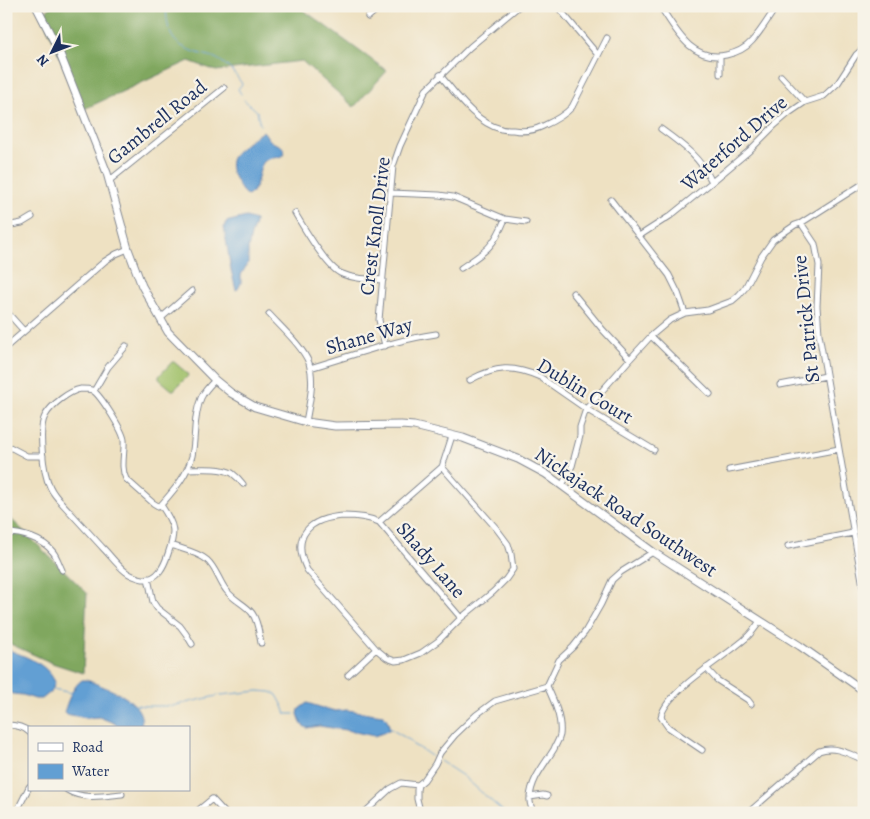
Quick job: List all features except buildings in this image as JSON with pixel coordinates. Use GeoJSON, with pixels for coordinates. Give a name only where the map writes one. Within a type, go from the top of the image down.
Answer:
{"type":"FeatureCollection","features":[{"type":"Feature","properties":{"kind":"street","name":"Nickajack Road Southwest"},"geometry":{"type":"LineString","coordinates":[[36,6],[58,49],[110,180],[128,249],[142,286],[168,332],[215,380],[231,393],[254,406],[306,422],[335,426],[414,426],[463,438],[518,459],[546,474],[653,552],[800,646],[863,689]]}},
{"type":"Feature","properties":{"kind":"street"},"geometry":{"type":"LineString","coordinates":[[368,17],[381,6]]}},
{"type":"Feature","properties":{"kind":"street","name":"Crest Knoll Drive"},"geometry":{"type":"LineString","coordinates":[[385,346],[379,320],[394,166],[400,146],[426,90],[470,47],[519,6]]}},
{"type":"Feature","properties":{"kind":"street"},"geometry":{"type":"LineString","coordinates":[[557,6],[598,55]]}},
{"type":"Feature","properties":{"kind":"street"},"geometry":{"type":"LineString","coordinates":[[660,6],[685,43],[697,51],[708,55],[720,56],[736,53],[752,41],[777,6]]}},
{"type":"Feature","properties":{"kind":"street"},"geometry":{"type":"LineString","coordinates":[[440,75],[466,105],[489,124],[501,129],[523,132],[535,130],[566,113],[577,97],[607,38]]}},
{"type":"Feature","properties":{"kind":"street","name":"Waterford Drive"},"geometry":{"type":"LineString","coordinates":[[638,236],[670,216],[712,182],[749,151],[774,125],[789,113],[805,102],[824,96],[843,76],[856,55],[864,48]]}},
{"type":"Feature","properties":{"kind":"street"},"geometry":{"type":"LineString","coordinates":[[720,56],[720,74]]}},
{"type":"Feature","properties":{"kind":"street"},"geometry":{"type":"LineString","coordinates":[[781,76],[805,102]]}},
{"type":"Feature","properties":{"kind":"street","name":"Gambrell Road"},"geometry":{"type":"LineString","coordinates":[[110,180],[224,88]]}},
{"type":"Feature","properties":{"kind":"street"},"geometry":{"type":"LineString","coordinates":[[661,128],[693,154],[706,169],[712,182]]}},
{"type":"Feature","properties":{"kind":"street"},"geometry":{"type":"LineString","coordinates":[[562,485],[572,466],[580,436],[580,427],[586,409],[651,336],[670,320],[685,313],[708,310],[732,301],[745,288],[761,257],[773,240],[864,183]]}},
{"type":"Feature","properties":{"kind":"street"},"geometry":{"type":"LineString","coordinates":[[391,193],[439,194],[453,197],[505,219],[526,222]]}},
{"type":"Feature","properties":{"kind":"street"},"geometry":{"type":"LineString","coordinates":[[612,200],[669,275],[685,313]]}},
{"type":"Feature","properties":{"kind":"street"},"geometry":{"type":"LineString","coordinates":[[295,213],[326,260],[339,273],[353,277],[383,280]]}},
{"type":"Feature","properties":{"kind":"street"},"geometry":{"type":"LineString","coordinates":[[6,226],[22,223],[32,217]]}},
{"type":"Feature","properties":{"kind":"street"},"geometry":{"type":"LineString","coordinates":[[461,268],[483,254],[493,244],[505,219]]}},
{"type":"Feature","properties":{"kind":"street","name":"St Patrick Drive"},"geometry":{"type":"LineString","coordinates":[[801,222],[815,244],[819,265],[817,306],[819,334],[864,592]]}},
{"type":"Feature","properties":{"kind":"street"},"geometry":{"type":"LineString","coordinates":[[6,347],[105,261],[128,249]]}},
{"type":"Feature","properties":{"kind":"street"},"geometry":{"type":"LineString","coordinates":[[160,319],[192,291]]}},
{"type":"Feature","properties":{"kind":"street"},"geometry":{"type":"LineString","coordinates":[[573,293],[602,330],[630,359]]}},
{"type":"Feature","properties":{"kind":"street"},"geometry":{"type":"LineString","coordinates":[[6,311],[24,331]]}},
{"type":"Feature","properties":{"kind":"street"},"geometry":{"type":"LineString","coordinates":[[269,314],[300,349],[306,357],[310,368],[311,392],[306,422]]}},
{"type":"Feature","properties":{"kind":"street","name":"Shane Way"},"geometry":{"type":"LineString","coordinates":[[310,368],[385,346],[436,334]]}},
{"type":"Feature","properties":{"kind":"street"},"geometry":{"type":"LineString","coordinates":[[651,336],[710,394]]}},
{"type":"Feature","properties":{"kind":"street"},"geometry":{"type":"LineString","coordinates":[[94,391],[108,367],[126,346]]}},
{"type":"Feature","properties":{"kind":"street","name":"Dublin Court"},"geometry":{"type":"LineString","coordinates":[[470,380],[492,371],[506,368],[521,370],[540,377],[586,409],[654,450]]}},
{"type":"Feature","properties":{"kind":"street"},"geometry":{"type":"LineString","coordinates":[[780,385],[826,376]]}},
{"type":"Feature","properties":{"kind":"street"},"geometry":{"type":"LineString","coordinates":[[161,505],[178,485],[188,469],[192,455],[196,414],[201,397],[215,380]]}},
{"type":"Feature","properties":{"kind":"street"},"geometry":{"type":"LineString","coordinates":[[90,389],[94,391],[113,417],[124,439],[123,464],[126,479],[153,503],[158,506],[161,505],[171,520],[173,527],[171,545],[164,567],[154,577],[145,579],[135,577],[127,572],[87,531],[50,488],[46,479],[43,456],[42,424],[49,410],[74,390],[90,389]]}},
{"type":"Feature","properties":{"kind":"street"},"geometry":{"type":"LineString","coordinates":[[442,467],[508,544],[512,554],[513,569],[493,592],[461,618],[438,641],[412,657],[399,661],[391,660],[376,649],[307,570],[302,560],[301,540],[307,529],[319,520],[333,516],[370,518],[379,522],[442,467],[452,436]]}},
{"type":"Feature","properties":{"kind":"street"},"geometry":{"type":"LineString","coordinates":[[8,446],[27,456],[43,456]]}},
{"type":"Feature","properties":{"kind":"street"},"geometry":{"type":"LineString","coordinates":[[730,470],[839,450]]}},
{"type":"Feature","properties":{"kind":"street"},"geometry":{"type":"LineString","coordinates":[[188,469],[228,472],[243,484]]}},
{"type":"Feature","properties":{"kind":"street","name":"Shady Lane"},"geometry":{"type":"LineString","coordinates":[[379,522],[461,618]]}},
{"type":"Feature","properties":{"kind":"street"},"geometry":{"type":"LineString","coordinates":[[6,533],[33,538],[45,545],[54,553],[62,570]]}},
{"type":"Feature","properties":{"kind":"street"},"geometry":{"type":"LineString","coordinates":[[788,546],[853,533]]}},
{"type":"Feature","properties":{"kind":"street"},"geometry":{"type":"LineString","coordinates":[[171,545],[202,557],[212,565],[226,590],[252,614],[258,627],[261,643]]}},
{"type":"Feature","properties":{"kind":"street"},"geometry":{"type":"LineString","coordinates":[[422,813],[417,799],[418,785],[424,780],[450,740],[476,714],[495,701],[547,686],[559,660],[584,632],[601,604],[612,580],[621,572],[653,552]]}},
{"type":"Feature","properties":{"kind":"street"},"geometry":{"type":"LineString","coordinates":[[148,578],[156,608],[174,620],[192,644]]}},
{"type":"Feature","properties":{"kind":"street"},"geometry":{"type":"LineString","coordinates":[[702,750],[668,727],[660,718],[662,712],[676,693],[744,640],[760,621]]}},
{"type":"Feature","properties":{"kind":"street"},"geometry":{"type":"LineString","coordinates":[[348,675],[376,649]]}},
{"type":"Feature","properties":{"kind":"street"},"geometry":{"type":"LineString","coordinates":[[706,668],[717,680],[748,700],[751,704]]}},
{"type":"Feature","properties":{"kind":"street"},"geometry":{"type":"LineString","coordinates":[[533,813],[530,797],[534,780],[560,738],[559,718],[554,700],[547,686]]}},
{"type":"Feature","properties":{"kind":"street"},"geometry":{"type":"LineString","coordinates":[[6,725],[18,726],[28,731]]}},
{"type":"Feature","properties":{"kind":"street"},"geometry":{"type":"LineString","coordinates":[[748,813],[819,751],[826,748],[834,748],[864,760]]}},
{"type":"Feature","properties":{"kind":"street"},"geometry":{"type":"LineString","coordinates":[[364,813],[390,789],[401,783],[418,785]]}},
{"type":"Feature","properties":{"kind":"street"},"geometry":{"type":"LineString","coordinates":[[16,813],[28,789]]}},
{"type":"Feature","properties":{"kind":"street"},"geometry":{"type":"LineString","coordinates":[[70,792],[86,796],[122,794]]}},
{"type":"Feature","properties":{"kind":"street"},"geometry":{"type":"LineString","coordinates":[[530,797],[547,796]]}},
{"type":"Feature","properties":{"kind":"street"},"geometry":{"type":"LineString","coordinates":[[195,813],[212,799],[225,813]]}},
{"type":"Feature","properties":{"kind":"green space"},"geometry":{"type":"Polygon","coordinates":[[[52,6],[298,6],[387,71],[354,107],[302,61],[216,71],[189,61],[82,110],[42,15],[52,6]]]}},
{"type":"Feature","properties":{"kind":"green space"},"geometry":{"type":"Polygon","coordinates":[[[172,362],[187,373],[188,376],[174,390],[159,379],[159,376],[172,362]]]}},
{"type":"Feature","properties":{"kind":"green space"},"geometry":{"type":"Polygon","coordinates":[[[6,514],[87,593],[83,673],[52,663],[6,642],[6,514]]]}},
{"type":"Feature","properties":{"kind":"water"},"geometry":{"type":"Polygon","coordinates":[[[263,131],[268,139],[281,146],[285,154],[268,159],[263,163],[255,188],[248,196],[241,189],[234,176],[231,169],[231,161],[239,149],[263,131]]]}},
{"type":"Feature","properties":{"kind":"water"},"geometry":{"type":"Polygon","coordinates":[[[246,217],[255,220],[255,224],[248,249],[248,263],[241,275],[241,283],[236,290],[224,227],[226,222],[246,217]]]}},
{"type":"Feature","properties":{"kind":"water"},"geometry":{"type":"Polygon","coordinates":[[[6,649],[41,665],[55,682],[52,691],[42,699],[35,699],[6,691],[6,649]]]}},
{"type":"Feature","properties":{"kind":"water"},"geometry":{"type":"Polygon","coordinates":[[[82,680],[87,680],[124,696],[138,709],[141,717],[141,726],[117,726],[99,717],[86,718],[66,714],[64,712],[76,686],[82,680]]]}},
{"type":"Feature","properties":{"kind":"water"},"geometry":{"type":"Polygon","coordinates":[[[307,703],[336,711],[347,710],[383,715],[388,722],[389,730],[374,736],[319,726],[307,728],[302,725],[298,714],[299,709],[307,703]]]}},
{"type":"Feature","properties":{"kind":"waterway"},"geometry":{"type":"LineString","coordinates":[[166,6],[169,31],[176,42],[189,50],[213,57],[226,65],[242,84],[238,89],[241,94]]}},
{"type":"Feature","properties":{"kind":"waterway"},"geometry":{"type":"LineString","coordinates":[[244,100],[257,111],[260,125]]}},
{"type":"Feature","properties":{"kind":"waterway"},"geometry":{"type":"LineString","coordinates":[[53,689],[72,693]]}},
{"type":"Feature","properties":{"kind":"waterway"},"geometry":{"type":"LineString","coordinates":[[135,705],[172,706],[221,695],[258,691],[271,692],[277,695],[286,714],[294,714]]}},
{"type":"Feature","properties":{"kind":"waterway"},"geometry":{"type":"LineString","coordinates":[[389,728],[434,758]]}},
{"type":"Feature","properties":{"kind":"waterway"},"geometry":{"type":"LineString","coordinates":[[440,761],[463,776],[505,813]]}}]}
